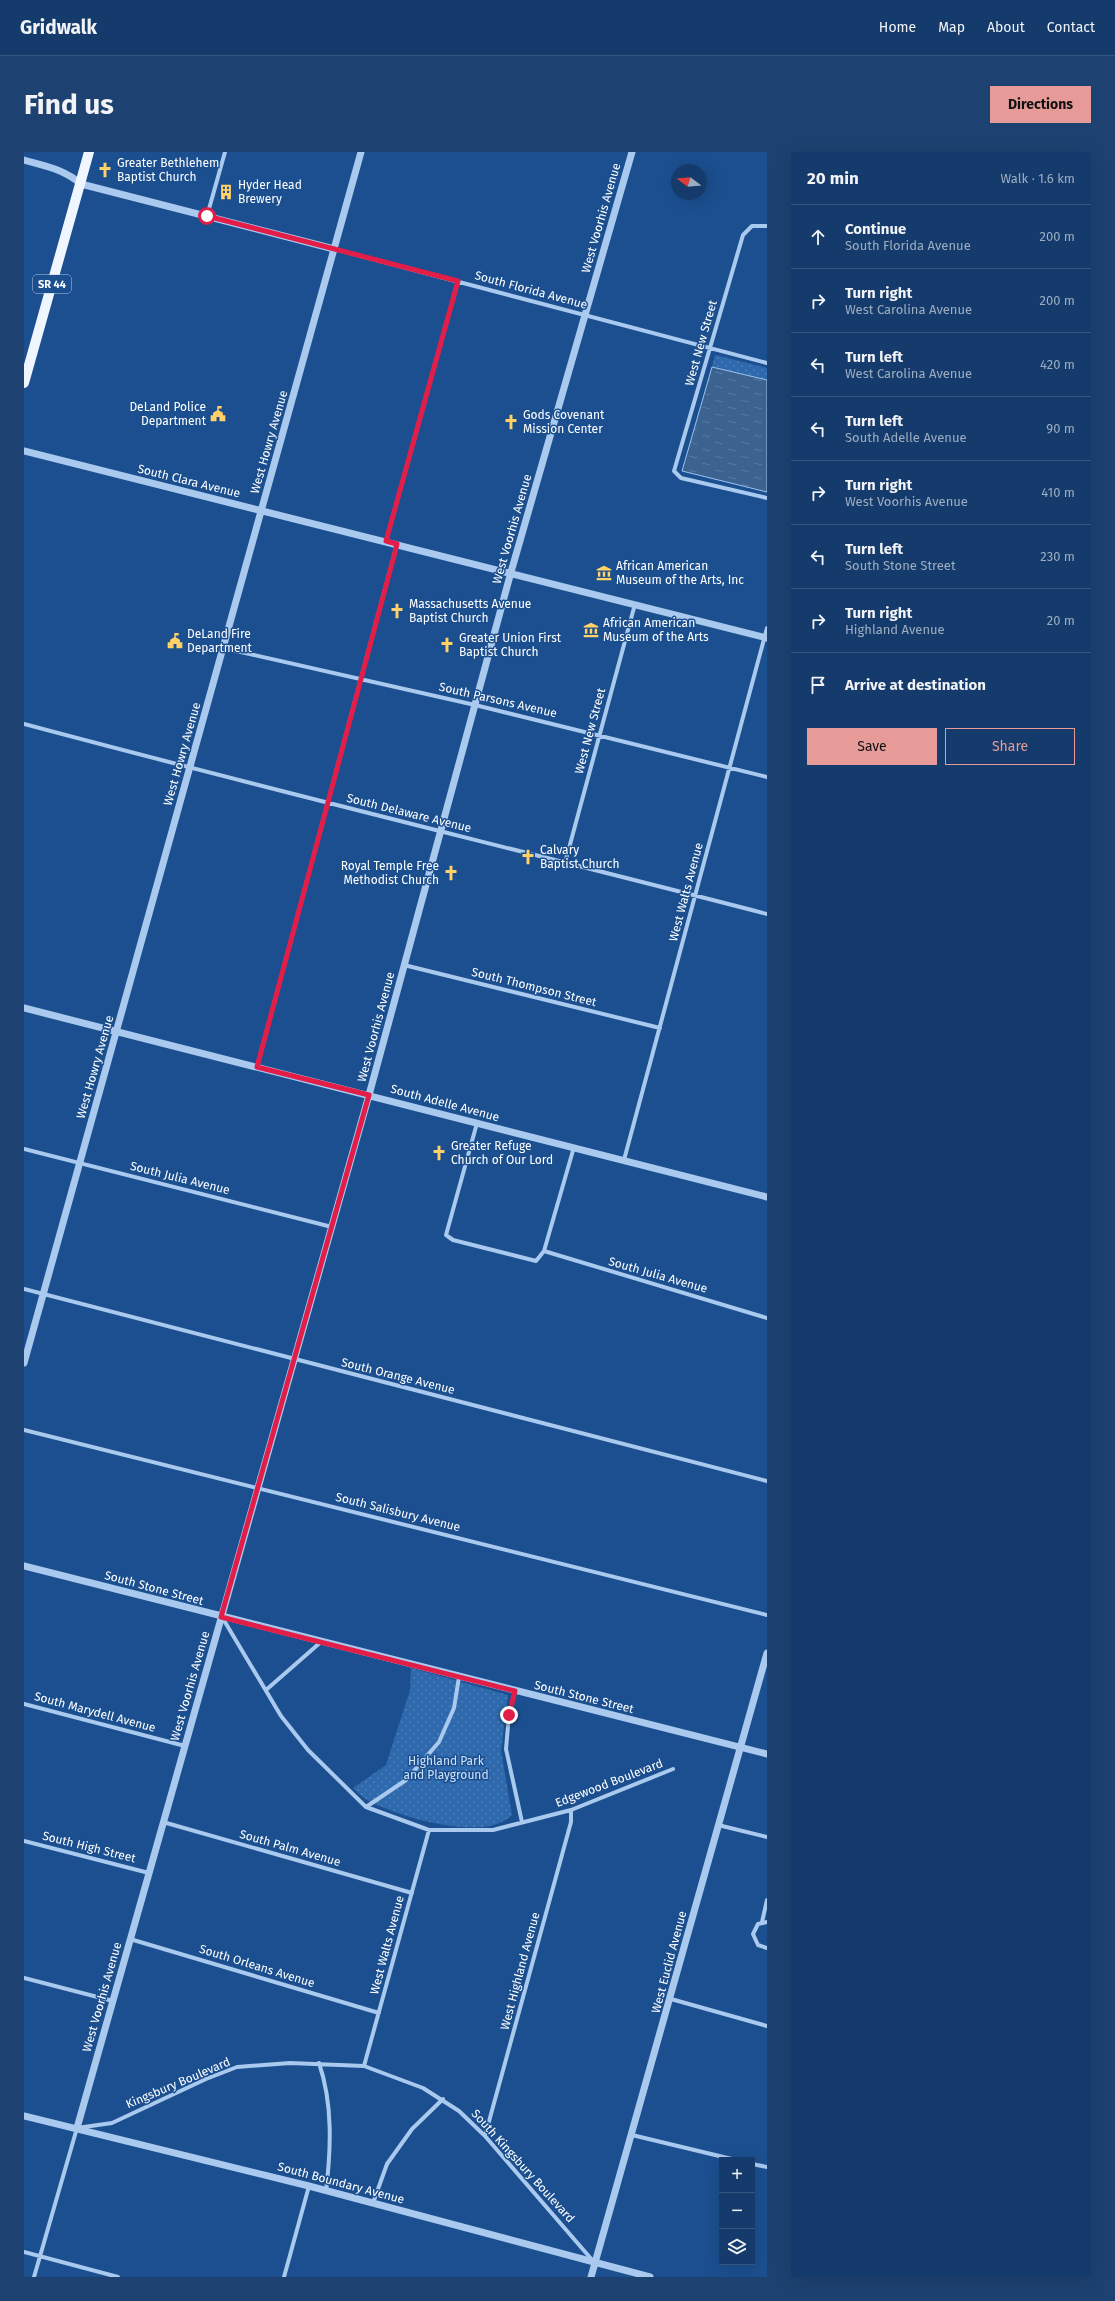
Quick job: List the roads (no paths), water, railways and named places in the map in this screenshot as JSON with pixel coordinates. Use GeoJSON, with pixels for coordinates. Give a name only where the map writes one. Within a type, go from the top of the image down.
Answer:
{"type":"FeatureCollection","features":[{"type":"Feature","properties":{"kind":"main road","name":"SR 44"},"geometry":{"type":"LineString","coordinates":[[24,383],[89,152]]}},
{"type":"Feature","properties":{"kind":"street"},"geometry":{"type":"LineString","coordinates":[[207,216],[225,152]]}},
{"type":"Feature","properties":{"kind":"street","name":"West Howry Avenue"},"geometry":{"type":"LineString","coordinates":[[24,1363],[361,152]]}},
{"type":"Feature","properties":{"kind":"street","name":"West Voorhis Avenue"},"geometry":{"type":"LineString","coordinates":[[34,2277],[369,1095],[511,572],[632,152]]}},
{"type":"Feature","properties":{"kind":"street"},"geometry":{"type":"LineString","coordinates":[[24,160],[63,171],[70,174],[81,184]]}},
{"type":"Feature","properties":{"kind":"street","name":"South Florida Avenue"},"geometry":{"type":"LineString","coordinates":[[81,184],[458,281],[709,349],[767,363]]}},
{"type":"Feature","properties":{"kind":"street","name":"West New Street"},"geometry":{"type":"LineString","coordinates":[[767,226],[752,226],[745,231],[741,240],[674,471],[682,478],[767,498]]}},
{"type":"Feature","properties":{"kind":"street"},"geometry":{"type":"LineString","coordinates":[[386,541],[458,281]]}},
{"type":"Feature","properties":{"kind":"street","name":"South Clara Avenue"},"geometry":{"type":"LineString","coordinates":[[24,451],[511,572],[766,638]]}},
{"type":"Feature","properties":{"kind":"street"},"geometry":{"type":"LineString","coordinates":[[257,1067],[397,544]]}},
{"type":"Feature","properties":{"kind":"street","name":"West New Street"},"geometry":{"type":"LineString","coordinates":[[565,863],[635,604]]}},
{"type":"Feature","properties":{"kind":"street","name":"West Walts Avenue"},"geometry":{"type":"LineString","coordinates":[[624,1160],[766,638],[767,628]]}},
{"type":"Feature","properties":{"kind":"street","name":"South Parsons Avenue"},"geometry":{"type":"LineString","coordinates":[[223,648],[600,734],[767,777]]}},
{"type":"Feature","properties":{"kind":"street","name":"South Delaware Avenue"},"geometry":{"type":"LineString","coordinates":[[24,724],[189,768],[441,830],[767,914]]}},
{"type":"Feature","properties":{"kind":"street","name":"South Thompson Street"},"geometry":{"type":"LineString","coordinates":[[404,966],[660,1028]]}},
{"type":"Feature","properties":{"kind":"street","name":"South Adelle Avenue"},"geometry":{"type":"LineString","coordinates":[[24,1008],[767,1197]]}},
{"type":"Feature","properties":{"kind":"street"},"geometry":{"type":"LineString","coordinates":[[477,1123],[446,1236],[453,1240],[536,1261],[544,1251],[574,1147]]}},
{"type":"Feature","properties":{"kind":"street","name":"South Julia Avenue"},"geometry":{"type":"LineString","coordinates":[[24,1149],[332,1227]]}},
{"type":"Feature","properties":{"kind":"street","name":"South Julia Avenue"},"geometry":{"type":"LineString","coordinates":[[544,1251],[767,1318]]}},
{"type":"Feature","properties":{"kind":"street","name":"South Orange Avenue"},"geometry":{"type":"LineString","coordinates":[[24,1290],[767,1481]]}},
{"type":"Feature","properties":{"kind":"street","name":"South Salisbury Avenue"},"geometry":{"type":"LineString","coordinates":[[24,1430],[258,1487],[767,1615]]}},
{"type":"Feature","properties":{"kind":"street","name":"South Stone Street"},"geometry":{"type":"LineString","coordinates":[[24,1566],[767,1754]]}},
{"type":"Feature","properties":{"kind":"street","name":"Edgewood Boulevard"},"geometry":{"type":"LineString","coordinates":[[221,1617],[281,1716],[308,1750],[366,1807],[429,1830],[493,1830],[572,1810],[673,1769]]}},
{"type":"Feature","properties":{"kind":"street"},"geometry":{"type":"LineString","coordinates":[[266,1690],[322,1641]]}},
{"type":"Feature","properties":{"kind":"street","name":"West Euclid Avenue"},"geometry":{"type":"LineString","coordinates":[[591,2277],[671,1999],[718,1825],[767,1653]]}},
{"type":"Feature","properties":{"kind":"street"},"geometry":{"type":"LineString","coordinates":[[366,1807],[406,1780],[439,1742],[454,1708],[459,1677]]}},
{"type":"Feature","properties":{"kind":"street"},"geometry":{"type":"LineString","coordinates":[[515,1691],[509,1715],[506,1749],[522,1822]]}},
{"type":"Feature","properties":{"kind":"street","name":"South Marydell Avenue"},"geometry":{"type":"LineString","coordinates":[[24,1704],[185,1746]]}},
{"type":"Feature","properties":{"kind":"street","name":"West Highland Avenue"},"geometry":{"type":"LineString","coordinates":[[485,2136],[572,1822],[572,1810]]}},
{"type":"Feature","properties":{"kind":"street","name":"South Palm Avenue"},"geometry":{"type":"LineString","coordinates":[[163,1822],[412,1893]]}},
{"type":"Feature","properties":{"kind":"street"},"geometry":{"type":"LineString","coordinates":[[718,1825],[767,1837]]}},
{"type":"Feature","properties":{"kind":"street","name":"West Walts Avenue"},"geometry":{"type":"LineString","coordinates":[[364,2066],[429,1830]]}},
{"type":"Feature","properties":{"kind":"street","name":"South High Street"},"geometry":{"type":"LineString","coordinates":[[24,1841],[149,1873]]}},
{"type":"Feature","properties":{"kind":"street"},"geometry":{"type":"LineString","coordinates":[[767,1900],[762,1922],[753,1930],[753,1938],[758,1945],[767,1948]]}},
{"type":"Feature","properties":{"kind":"street"},"geometry":{"type":"LineString","coordinates":[[762,1922],[767,1922]]}},
{"type":"Feature","properties":{"kind":"street","name":"South Orleans Avenue"},"geometry":{"type":"LineString","coordinates":[[130,1939],[379,2013]]}},
{"type":"Feature","properties":{"kind":"street"},"geometry":{"type":"LineString","coordinates":[[24,1978],[113,2000]]}},
{"type":"Feature","properties":{"kind":"street"},"geometry":{"type":"LineString","coordinates":[[671,1999],[767,2026]]}},
{"type":"Feature","properties":{"kind":"street","name":"Kingsbury Boulevard"},"geometry":{"type":"LineString","coordinates":[[77,2128],[112,2123],[206,2080],[237,2068],[290,2063],[319,2063],[364,2066],[385,2072]]}},
{"type":"Feature","properties":{"kind":"street"},"geometry":{"type":"LineString","coordinates":[[319,2063],[326,2083],[330,2123],[329,2166],[326,2191]]}},
{"type":"Feature","properties":{"kind":"street","name":"South Kingsbury Boulevard"},"geometry":{"type":"LineString","coordinates":[[385,2072],[424,2088],[459,2110],[485,2136],[595,2263]]}},
{"type":"Feature","properties":{"kind":"street"},"geometry":{"type":"LineString","coordinates":[[373,2203],[387,2164],[412,2129],[443,2099]]}},
{"type":"Feature","properties":{"kind":"street","name":"South Boundary Avenue"},"geometry":{"type":"LineString","coordinates":[[24,2116],[310,2186],[650,2277]]}},
{"type":"Feature","properties":{"kind":"street"},"geometry":{"type":"LineString","coordinates":[[632,2135],[724,2157]]}},
{"type":"Feature","properties":{"kind":"street"},"geometry":{"type":"LineString","coordinates":[[755,2165],[767,2167]]}},
{"type":"Feature","properties":{"kind":"street"},"geometry":{"type":"LineString","coordinates":[[284,2277],[310,2186]]}},
{"type":"Feature","properties":{"kind":"street"},"geometry":{"type":"LineString","coordinates":[[24,2252],[118,2277]]}},
{"type":"Feature","properties":{"kind":"water"},"geometry":{"type":"Polygon","coordinates":[[[712,367],[767,380],[767,492],[682,471],[712,367]]]}},
{"type":"Feature","properties":{"kind":"place","name":"Greater Bethlehem Baptist Church"},"geometry":{"type":"Point","coordinates":[105,170]}},
{"type":"Feature","properties":{"kind":"place","name":"Hyder Head Brewery"},"geometry":{"type":"Point","coordinates":[226,192]}},
{"type":"Feature","properties":{"kind":"place","name":"DeLand Police Department"},"geometry":{"type":"Point","coordinates":[218,414]}},
{"type":"Feature","properties":{"kind":"place","name":"Gods Covenant Mission Center"},"geometry":{"type":"Point","coordinates":[511,422]}},
{"type":"Feature","properties":{"kind":"place","name":"African American Museum of the Arts, Inc"},"geometry":{"type":"Point","coordinates":[604,573]}},
{"type":"Feature","properties":{"kind":"place","name":"Massachusetts Avenue Baptist Church"},"geometry":{"type":"Point","coordinates":[397,611]}},
{"type":"Feature","properties":{"kind":"place","name":"African American Museum of the Arts"},"geometry":{"type":"Point","coordinates":[591,630]}},
{"type":"Feature","properties":{"kind":"place","name":"DeLand Fire Department"},"geometry":{"type":"Point","coordinates":[175,641]}},
{"type":"Feature","properties":{"kind":"place","name":"Greater Union First Baptist Church"},"geometry":{"type":"Point","coordinates":[447,645]}},
{"type":"Feature","properties":{"kind":"place","name":"Calvary Baptist Church"},"geometry":{"type":"Point","coordinates":[528,857]}},
{"type":"Feature","properties":{"kind":"place","name":"Royal Temple Free Methodist Church"},"geometry":{"type":"Point","coordinates":[451,873]}},
{"type":"Feature","properties":{"kind":"place","name":"Greater Refuge Church of Our Lord"},"geometry":{"type":"Point","coordinates":[439,1153]}},
{"type":"Feature","properties":{"kind":"park label","name":"Highland Park and Playground"},"geometry":{"type":"Point","coordinates":[446,1768]}}]}
